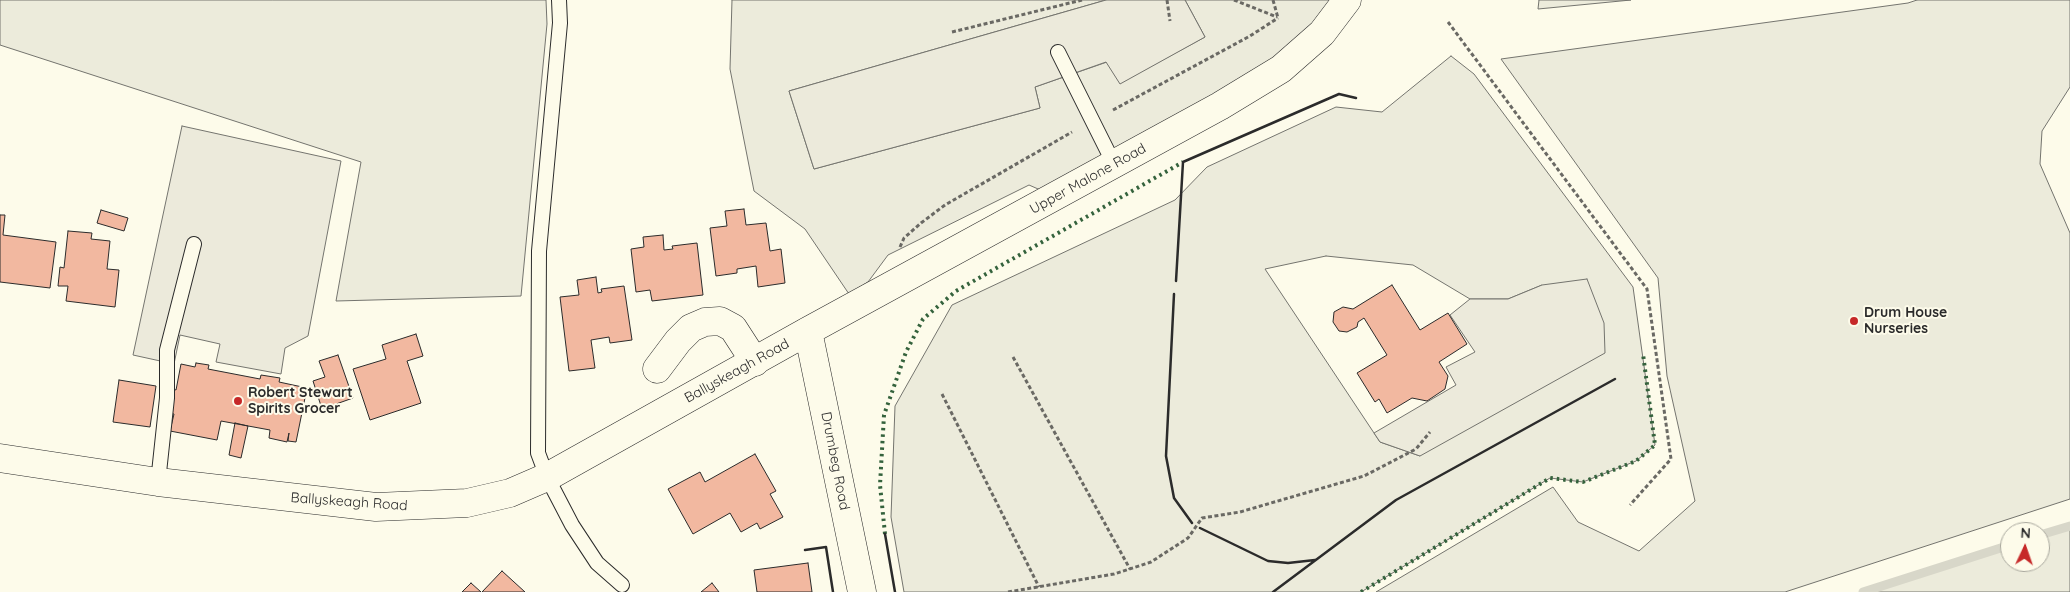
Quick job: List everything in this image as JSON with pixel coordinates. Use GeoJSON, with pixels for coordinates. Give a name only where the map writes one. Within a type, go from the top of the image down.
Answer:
{"type":"FeatureCollection","features":[{"type":"Feature","properties":{"kind":"main road","name":"Upper Malone Road"},"geometry":{"type":"LineString","coordinates":[[808,331],[1220,106],[1280,69],[1322,33],[1347,0]]}},
{"type":"Feature","properties":{"kind":"main road"},"geometry":{"type":"LineString","coordinates":[[657,369],[691,328],[705,322],[720,321],[733,328],[743,340],[755,362]]}},
{"type":"Feature","properties":{"kind":"main road","name":"Ballyskeagh Road"},"geometry":{"type":"LineString","coordinates":[[0,458],[158,482],[376,506],[467,503],[510,493],[547,477],[808,331]]}},
{"type":"Feature","properties":{"kind":"main road","name":"Drumbeg Road"},"geometry":{"type":"LineString","coordinates":[[808,331],[862,592]]}},
{"type":"Feature","properties":{"kind":"lane"},"geometry":{"type":"LineString","coordinates":[[560,0],[560,23],[539,251],[538,453],[547,477],[572,525],[597,563],[622,585]]}},
{"type":"Feature","properties":{"kind":"lane"},"geometry":{"type":"LineString","coordinates":[[1058,52],[1114,164]]}},
{"type":"Feature","properties":{"kind":"lane"},"geometry":{"type":"LineString","coordinates":[[158,482],[167,398],[166,350],[194,244]]}},
{"type":"Feature","properties":{"kind":"path"},"geometry":{"type":"LineString","coordinates":[[952,32],[1082,0]]}},
{"type":"Feature","properties":{"kind":"path"},"geometry":{"type":"LineString","coordinates":[[1167,0],[1170,21]]}},
{"type":"Feature","properties":{"kind":"path"},"geometry":{"type":"LineString","coordinates":[[1234,0],[1278,18]]}},
{"type":"Feature","properties":{"kind":"path"},"geometry":{"type":"LineString","coordinates":[[1273,0],[1278,18]]}},
{"type":"Feature","properties":{"kind":"path"},"geometry":{"type":"LineString","coordinates":[[878,293],[904,238],[920,223],[945,205],[1092,121],[1250,36],[1278,18]]}},
{"type":"Feature","properties":{"kind":"path"},"geometry":{"type":"LineString","coordinates":[[1448,22],[1648,289],[1671,459],[1630,505]]}},
{"type":"Feature","properties":{"kind":"path"},"geometry":{"type":"LineString","coordinates":[[1014,357],[1130,569]]}},
{"type":"Feature","properties":{"kind":"path"},"geometry":{"type":"LineString","coordinates":[[942,394],[1039,587]]}},
{"type":"Feature","properties":{"kind":"path"},"geometry":{"type":"LineString","coordinates":[[1008,592],[1114,574],[1151,562],[1188,538],[1202,518],[1240,512],[1364,476],[1416,450],[1430,432]]}},
{"type":"Feature","properties":{"kind":"shaded area"},"geometry":{"type":"Polygon","coordinates":[[[0,0],[546,0],[547,24],[521,296],[336,301],[361,162],[0,45],[0,0]]]}},
{"type":"Feature","properties":{"kind":"shaded area"},"geometry":{"type":"Polygon","coordinates":[[[732,0],[1106,0],[789,91],[814,169],[1040,108],[1035,87],[1107,62],[1120,83],[1205,37],[1185,0],[1340,0],[1282,67],[1045,192],[1029,185],[888,255],[868,282],[849,294],[805,229],[754,191],[730,69],[732,0]]]}},
{"type":"Feature","properties":{"kind":"shaded area"},"geometry":{"type":"Polygon","coordinates":[[[1106,0],[1185,0],[1205,37],[1120,84],[1106,62],[1035,87],[1040,108],[814,169],[789,91],[1106,0]]]}},
{"type":"Feature","properties":{"kind":"shaded area"},"geometry":{"type":"Polygon","coordinates":[[[1539,0],[1631,0],[1538,9],[1539,0]]]}},
{"type":"Feature","properties":{"kind":"shaded area","name":"Drum House Nurseries"},"geometry":{"type":"Polygon","coordinates":[[[1917,0],[2070,0],[2070,87],[2042,131],[2040,164],[2070,233],[2070,499],[1785,592],[1376,592],[1553,487],[1578,522],[1639,551],[1695,501],[1667,376],[1658,278],[1501,59],[1908,3],[1917,0]]]}},
{"type":"Feature","properties":{"kind":"shaded area"},"geometry":{"type":"Polygon","coordinates":[[[1451,56],[1474,74],[1633,287],[1655,445],[1636,461],[1583,482],[1550,478],[1361,592],[904,592],[891,517],[895,406],[952,305],[1175,200],[1207,167],[1336,107],[1382,112],[1451,56]],[[1326,256],[1265,269],[1380,442],[1420,456],[1542,285],[1508,299],[1470,299],[1413,265],[1326,256]]]}},
{"type":"Feature","properties":{"kind":"shaded area"},"geometry":{"type":"Polygon","coordinates":[[[182,126],[341,161],[308,336],[285,348],[281,374],[216,362],[220,344],[180,335],[174,364],[133,355],[182,126]]]}},
{"type":"Feature","properties":{"kind":"shaded area"},"geometry":{"type":"Polygon","coordinates":[[[1587,279],[1604,323],[1605,353],[1420,456],[1380,442],[1374,433],[1456,385],[1446,367],[1475,352],[1450,315],[1470,299],[1508,299],[1542,285],[1587,279]]]}},
{"type":"Feature","properties":{"kind":"shaded area"},"geometry":{"type":"Polygon","coordinates":[[[2070,526],[2070,592],[1863,592],[2000,548],[2000,572],[2050,572],[2050,532],[2070,526]]]}},
{"type":"Feature","properties":{"kind":"building"},"geometry":{"type":"Polygon","coordinates":[[[744,209],[746,225],[766,223],[770,251],[781,249],[785,283],[758,287],[756,266],[737,269],[737,273],[716,276],[710,228],[727,226],[725,211],[744,209]]]}},
{"type":"Feature","properties":{"kind":"building"},"geometry":{"type":"Polygon","coordinates":[[[101,210],[128,218],[124,231],[97,223],[101,210]]]}},
{"type":"Feature","properties":{"kind":"building"},"geometry":{"type":"Polygon","coordinates":[[[0,215],[5,215],[3,235],[56,242],[50,288],[0,282],[0,215]]]}},
{"type":"Feature","properties":{"kind":"building"},"geometry":{"type":"Polygon","coordinates":[[[68,231],[92,233],[91,239],[110,241],[107,269],[119,270],[115,307],[66,301],[68,286],[58,286],[60,267],[64,268],[68,231]]]}},
{"type":"Feature","properties":{"kind":"building"},"geometry":{"type":"Polygon","coordinates":[[[663,235],[664,250],[673,249],[672,246],[697,243],[703,295],[652,301],[650,290],[636,292],[631,249],[644,247],[643,237],[663,235]]]}},
{"type":"Feature","properties":{"kind":"building"},"geometry":{"type":"Polygon","coordinates":[[[596,277],[598,293],[602,292],[601,289],[624,286],[632,340],[610,343],[609,337],[591,340],[595,368],[569,371],[560,297],[579,295],[577,280],[596,277]]]}},
{"type":"Feature","properties":{"kind":"building"},"geometry":{"type":"Polygon","coordinates":[[[1392,285],[1420,330],[1448,313],[1467,344],[1439,362],[1448,376],[1445,389],[1427,401],[1412,398],[1387,413],[1379,399],[1375,402],[1357,373],[1387,355],[1364,318],[1358,322],[1357,327],[1347,332],[1339,331],[1333,322],[1334,312],[1343,307],[1353,309],[1392,285]]]}},
{"type":"Feature","properties":{"kind":"building"},"geometry":{"type":"Polygon","coordinates":[[[416,334],[423,356],[407,361],[421,403],[370,420],[353,369],[386,359],[382,345],[416,334]]]}},
{"type":"Feature","properties":{"kind":"building"},"geometry":{"type":"Polygon","coordinates":[[[338,355],[353,398],[322,409],[313,381],[325,377],[319,361],[338,355]]]}},
{"type":"Feature","properties":{"kind":"building","name":"Robert Stewart Spirits Grocer"},"geometry":{"type":"Polygon","coordinates":[[[196,363],[209,365],[208,369],[260,379],[261,375],[280,378],[279,382],[307,388],[296,442],[288,441],[289,433],[287,442],[269,438],[270,430],[221,421],[217,440],[170,431],[174,414],[168,413],[173,389],[176,390],[181,364],[195,367],[196,363]]]}},
{"type":"Feature","properties":{"kind":"building"},"geometry":{"type":"Polygon","coordinates":[[[119,380],[156,386],[150,427],[113,422],[119,380]]]}},
{"type":"Feature","properties":{"kind":"building"},"geometry":{"type":"Polygon","coordinates":[[[235,423],[248,426],[241,458],[229,455],[235,423]]]}},
{"type":"Feature","properties":{"kind":"building"},"geometry":{"type":"Polygon","coordinates":[[[755,454],[776,491],[770,494],[783,517],[760,529],[757,523],[741,532],[730,513],[693,534],[668,489],[700,472],[705,482],[755,454]]]}},
{"type":"Feature","properties":{"kind":"building"},"geometry":{"type":"Polygon","coordinates":[[[808,563],[812,592],[757,592],[754,570],[808,563]]]}},
{"type":"Feature","properties":{"kind":"building"},"geometry":{"type":"Polygon","coordinates":[[[502,571],[525,592],[482,592],[502,571]]]}},
{"type":"Feature","properties":{"kind":"building"},"geometry":{"type":"Polygon","coordinates":[[[471,583],[481,592],[462,592],[471,583]]]}},
{"type":"Feature","properties":{"kind":"building"},"geometry":{"type":"Polygon","coordinates":[[[712,583],[719,592],[701,592],[712,583]]]}},
{"type":"Feature","properties":{"kind":"waterway"},"geometry":{"type":"LineString","coordinates":[[2050,532],[2070,526]]}},
{"type":"Feature","properties":{"kind":"waterway"},"geometry":{"type":"LineString","coordinates":[[1863,592],[2000,548]]}},
{"type":"Feature","properties":{"kind":"hedge"},"geometry":{"type":"LineString","coordinates":[[885,534],[880,485],[884,415],[906,352],[923,319],[956,291],[1183,162]]}},
{"type":"Feature","properties":{"kind":"hedge"},"geometry":{"type":"LineString","coordinates":[[1361,592],[1550,478],[1583,482],[1636,461],[1655,445],[1643,354]]}},
{"type":"Feature","properties":{"kind":"wall"},"geometry":{"type":"LineString","coordinates":[[1176,281],[1183,162],[1339,94],[1356,98]]}},
{"type":"Feature","properties":{"kind":"wall"},"geometry":{"type":"LineString","coordinates":[[1174,294],[1166,456],[1174,498],[1192,523]]}},
{"type":"Feature","properties":{"kind":"wall"},"geometry":{"type":"LineString","coordinates":[[1273,592],[1396,500],[1615,379]]}},
{"type":"Feature","properties":{"kind":"wall"},"geometry":{"type":"LineString","coordinates":[[1200,528],[1268,561],[1288,563],[1315,560]]}},
{"type":"Feature","properties":{"kind":"wall"},"geometry":{"type":"LineString","coordinates":[[885,534],[895,592]]}},
{"type":"Feature","properties":{"kind":"wall"},"geometry":{"type":"LineString","coordinates":[[805,550],[826,547],[833,592]]}},
{"type":"Feature","properties":{"kind":"place","name":"Drum House Nurseries"},"geometry":{"type":"Point","coordinates":[1854,321]}},
{"type":"Feature","properties":{"kind":"place","name":"Robert Stewart Spirits Grocer"},"geometry":{"type":"Point","coordinates":[238,401]}}]}
